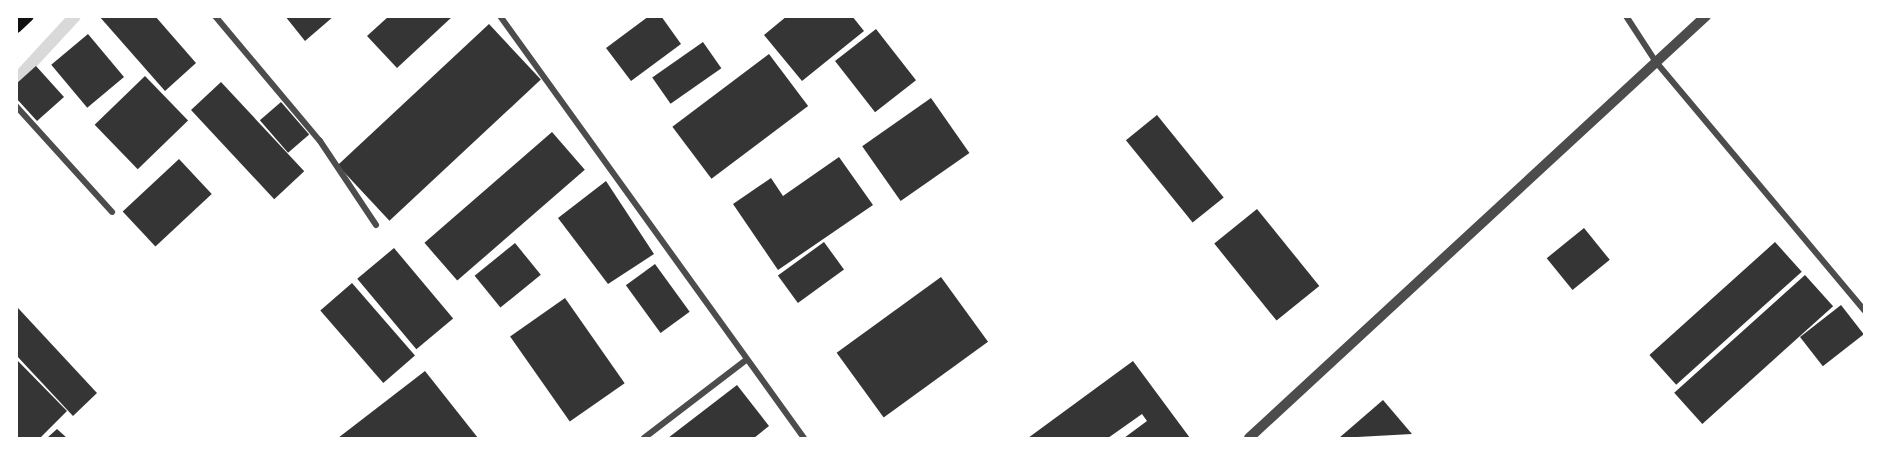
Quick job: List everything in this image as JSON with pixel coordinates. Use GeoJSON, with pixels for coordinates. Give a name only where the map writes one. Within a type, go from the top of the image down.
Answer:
{"type":"FeatureCollection","features":[{"type":"Feature","properties":{"kind":"main road"},"geometry":{"type":"LineString","coordinates":[[16,27],[28,16]]}},
{"type":"Feature","properties":{"kind":"street"},"geometry":{"type":"LineString","coordinates":[[215,16],[320,141],[376,225]]}},
{"type":"Feature","properties":{"kind":"street"},"geometry":{"type":"LineString","coordinates":[[500,16],[804,438]]}},
{"type":"Feature","properties":{"kind":"street"},"geometry":{"type":"LineString","coordinates":[[1626,16],[1656,62],[1864,310]]}},
{"type":"Feature","properties":{"kind":"street"},"geometry":{"type":"LineString","coordinates":[[1249,438],[1706,16]]}},
{"type":"Feature","properties":{"kind":"street"},"geometry":{"type":"LineString","coordinates":[[16,106],[112,212]]}},
{"type":"Feature","properties":{"kind":"street"},"geometry":{"type":"LineString","coordinates":[[644,438],[746,360]]}},
{"type":"Feature","properties":{"kind":"building"},"geometry":{"type":"Polygon","coordinates":[[[99,16],[155,16],[196,63],[165,91],[99,16]]]}},
{"type":"Feature","properties":{"kind":"building"},"geometry":{"type":"Polygon","coordinates":[[[285,16],[334,16],[305,41],[285,16]]]}},
{"type":"Feature","properties":{"kind":"building"},"geometry":{"type":"Polygon","coordinates":[[[389,16],[453,16],[397,68],[367,36],[389,16]]]}},
{"type":"Feature","properties":{"kind":"building"},"geometry":{"type":"Polygon","coordinates":[[[649,16],[661,16],[681,44],[631,81],[606,48],[649,16]]]}},
{"type":"Feature","properties":{"kind":"building"},"geometry":{"type":"Polygon","coordinates":[[[787,16],[852,16],[864,31],[802,81],[764,35],[787,16]]]}},
{"type":"Feature","properties":{"kind":"building"},"geometry":{"type":"Polygon","coordinates":[[[489,24],[541,80],[389,221],[338,165],[489,24]]]}},
{"type":"Feature","properties":{"kind":"building"},"geometry":{"type":"Polygon","coordinates":[[[876,29],[916,80],[875,112],[835,61],[876,29]]]}},
{"type":"Feature","properties":{"kind":"building"},"geometry":{"type":"Polygon","coordinates":[[[88,34],[124,77],[87,108],[51,65],[88,34]]]}},
{"type":"Feature","properties":{"kind":"building"},"geometry":{"type":"Polygon","coordinates":[[[703,42],[721,68],[671,104],[652,78],[703,42]]]}},
{"type":"Feature","properties":{"kind":"building"},"geometry":{"type":"Polygon","coordinates":[[[769,54],[808,106],[711,179],[672,127],[769,54]]]}},
{"type":"Feature","properties":{"kind":"building"},"geometry":{"type":"Polygon","coordinates":[[[36,66],[64,97],[37,121],[16,98],[16,84],[36,66]]]}},
{"type":"Feature","properties":{"kind":"building"},"geometry":{"type":"Polygon","coordinates":[[[145,76],[188,121],[138,169],[95,125],[145,76]]]}},
{"type":"Feature","properties":{"kind":"building"},"geometry":{"type":"Polygon","coordinates":[[[221,82],[304,171],[274,199],[191,110],[221,82]]]}},
{"type":"Feature","properties":{"kind":"building"},"geometry":{"type":"Polygon","coordinates":[[[931,98],[969,153],[901,201],[862,146],[931,98]]]}},
{"type":"Feature","properties":{"kind":"building"},"geometry":{"type":"Polygon","coordinates":[[[281,102],[309,134],[288,153],[260,120],[281,102]]]}},
{"type":"Feature","properties":{"kind":"building"},"geometry":{"type":"Polygon","coordinates":[[[1157,115],[1224,197],[1193,223],[1126,140],[1157,115]]]}},
{"type":"Feature","properties":{"kind":"building"},"geometry":{"type":"Polygon","coordinates":[[[552,132],[585,170],[457,281],[424,243],[552,132]]]}},
{"type":"Feature","properties":{"kind":"building"},"geometry":{"type":"Polygon","coordinates":[[[839,157],[873,205],[778,270],[733,204],[771,178],[783,196],[839,157]]]}},
{"type":"Feature","properties":{"kind":"building"},"geometry":{"type":"Polygon","coordinates":[[[179,159],[212,194],[155,247],[123,212],[179,159]]]}},
{"type":"Feature","properties":{"kind":"building"},"geometry":{"type":"Polygon","coordinates":[[[606,181],[654,254],[608,284],[558,218],[606,181]]]}},
{"type":"Feature","properties":{"kind":"building"},"geometry":{"type":"Polygon","coordinates":[[[1257,209],[1319,286],[1277,321],[1214,244],[1257,209]]]}},
{"type":"Feature","properties":{"kind":"building"},"geometry":{"type":"Polygon","coordinates":[[[1584,228],[1610,260],[1572,290],[1547,258],[1584,228]]]}},
{"type":"Feature","properties":{"kind":"building"},"geometry":{"type":"Polygon","coordinates":[[[824,242],[844,270],[798,303],[778,276],[824,242]]]}},
{"type":"Feature","properties":{"kind":"building"},"geometry":{"type":"Polygon","coordinates":[[[1775,242],[1802,272],[1676,385],[1649,355],[1775,242]]]}},
{"type":"Feature","properties":{"kind":"building"},"geometry":{"type":"Polygon","coordinates":[[[515,243],[541,275],[500,308],[475,276],[515,243]]]}},
{"type":"Feature","properties":{"kind":"building"},"geometry":{"type":"Polygon","coordinates":[[[394,248],[453,318],[416,349],[357,279],[394,248]]]}},
{"type":"Feature","properties":{"kind":"building"},"geometry":{"type":"Polygon","coordinates":[[[655,264],[690,312],[661,333],[626,285],[655,264]]]}},
{"type":"Feature","properties":{"kind":"building"},"geometry":{"type":"Polygon","coordinates":[[[1805,275],[1833,306],[1702,424],[1674,393],[1805,275]]]}},
{"type":"Feature","properties":{"kind":"building"},"geometry":{"type":"Polygon","coordinates":[[[941,277],[988,342],[884,418],[837,353],[941,277]]]}},
{"type":"Feature","properties":{"kind":"building"},"geometry":{"type":"Polygon","coordinates":[[[352,283],[415,355],[383,383],[320,311],[352,283]]]}},
{"type":"Feature","properties":{"kind":"building"},"geometry":{"type":"Polygon","coordinates":[[[565,298],[625,383],[570,422],[510,336],[565,298]]]}},
{"type":"Feature","properties":{"kind":"building"},"geometry":{"type":"Polygon","coordinates":[[[1841,305],[1864,334],[1823,366],[1800,337],[1841,305]]]}},
{"type":"Feature","properties":{"kind":"building"},"geometry":{"type":"Polygon","coordinates":[[[18,308],[97,393],[73,416],[16,355],[18,308]]]}},
{"type":"Feature","properties":{"kind":"building"},"geometry":{"type":"Polygon","coordinates":[[[16,359],[67,411],[40,438],[16,438],[16,359]]]}},
{"type":"Feature","properties":{"kind":"building"},"geometry":{"type":"Polygon","coordinates":[[[1133,361],[1190,438],[1124,438],[1147,421],[1142,414],[1108,438],[1028,438],[1133,361]]]}},
{"type":"Feature","properties":{"kind":"building"},"geometry":{"type":"Polygon","coordinates":[[[425,371],[478,438],[338,438],[425,371]]]}},
{"type":"Feature","properties":{"kind":"building"},"geometry":{"type":"Polygon","coordinates":[[[737,385],[769,426],[754,438],[668,438],[737,385]]]}},
{"type":"Feature","properties":{"kind":"building"},"geometry":{"type":"Polygon","coordinates":[[[1383,400],[1412,434],[1339,438],[1383,400]]]}},
{"type":"Feature","properties":{"kind":"building"},"geometry":{"type":"Polygon","coordinates":[[[57,429],[67,438],[47,438],[57,429]]]}},
{"type":"Feature","properties":{"kind":"waterway"},"geometry":{"type":"LineString","coordinates":[[16,80],[75,16]]}}]}
